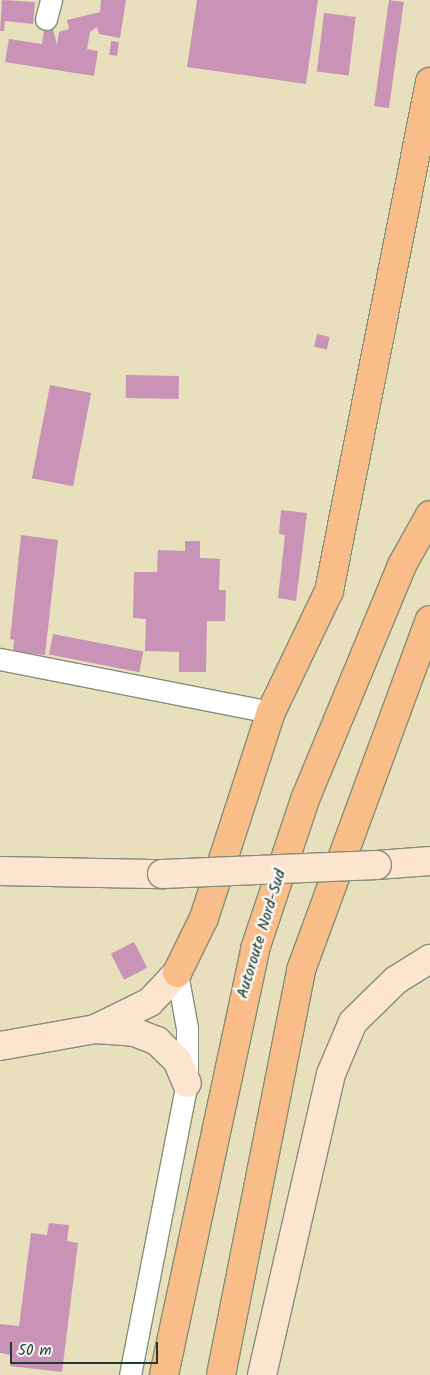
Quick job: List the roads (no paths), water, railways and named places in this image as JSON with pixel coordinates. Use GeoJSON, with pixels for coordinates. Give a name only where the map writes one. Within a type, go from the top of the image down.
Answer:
{"type":"FeatureCollection","features":[{"type":"Feature","properties":{"kind":"main road"},"geometry":{"type":"LineString","coordinates":[[96,1029],[150,1002],[177,973],[204,918],[272,712],[329,591],[430,82]]}},
{"type":"Feature","properties":{"kind":"main road","name":"Autoroute Nord-Sud"},"geometry":{"type":"LineString","coordinates":[[164,1375],[255,949],[306,797],[402,566],[430,515]]}},
{"type":"Feature","properties":{"kind":"main road"},"geometry":{"type":"LineString","coordinates":[[221,1375],[301,970],[388,722],[430,620]]}},
{"type":"Feature","properties":{"kind":"main road"},"geometry":{"type":"LineString","coordinates":[[0,871],[162,874],[430,861]]}},
{"type":"Feature","properties":{"kind":"main road"},"geometry":{"type":"LineString","coordinates":[[262,1375],[331,1074],[353,1022],[396,980],[430,959]]}},
{"type":"Feature","properties":{"kind":"main road"},"geometry":{"type":"LineString","coordinates":[[0,1046],[96,1029],[134,1032],[157,1041],[177,1060],[187,1082]]}},
{"type":"Feature","properties":{"kind":"street"},"geometry":{"type":"LineString","coordinates":[[0,659],[272,712]]}},
{"type":"Feature","properties":{"kind":"street"},"geometry":{"type":"LineString","coordinates":[[130,1375],[187,1082],[187,1028],[177,973]]}}]}
